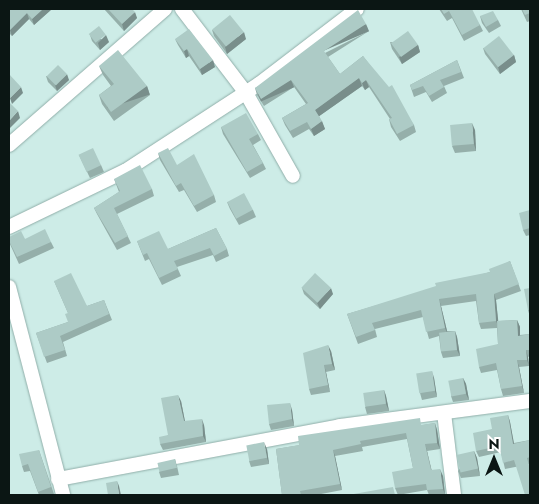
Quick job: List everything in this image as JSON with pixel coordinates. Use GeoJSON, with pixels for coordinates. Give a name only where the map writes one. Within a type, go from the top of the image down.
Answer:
{"type":"FeatureCollection","features":[{"type":"Feature","properties":{"kind":"street"},"geometry":{"type":"LineString","coordinates":[[9,145],[165,9]]}},
{"type":"Feature","properties":{"kind":"street"},"geometry":{"type":"LineString","coordinates":[[182,9],[246,93],[293,176]]}},
{"type":"Feature","properties":{"kind":"street"},"geometry":{"type":"LineString","coordinates":[[9,227],[125,172],[246,93],[357,9]]}},
{"type":"Feature","properties":{"kind":"street"},"geometry":{"type":"LineString","coordinates":[[9,287],[62,495]]}},
{"type":"Feature","properties":{"kind":"street"},"geometry":{"type":"LineString","coordinates":[[58,479],[340,426],[530,401]]}},
{"type":"Feature","properties":{"kind":"street"},"geometry":{"type":"LineString","coordinates":[[444,413],[454,495]]}},
{"type":"Feature","properties":{"kind":"building"},"geometry":{"type":"Polygon","coordinates":[[[9,9],[43,9],[32,19],[27,13],[10,30],[9,9]]]}},
{"type":"Feature","properties":{"kind":"building"},"geometry":{"type":"Polygon","coordinates":[[[108,9],[132,9],[135,12],[122,24],[108,9]]]}},
{"type":"Feature","properties":{"kind":"building"},"geometry":{"type":"Polygon","coordinates":[[[441,9],[472,9],[480,25],[462,35],[449,11],[444,14],[441,9]]]}},
{"type":"Feature","properties":{"kind":"building"},"geometry":{"type":"Polygon","coordinates":[[[522,9],[530,9],[530,13],[525,15],[522,9]]]}},
{"type":"Feature","properties":{"kind":"building"},"geometry":{"type":"Polygon","coordinates":[[[358,10],[366,24],[324,51],[340,74],[363,56],[389,87],[392,85],[414,125],[397,134],[389,119],[392,118],[366,80],[362,83],[359,78],[315,110],[322,121],[311,129],[307,122],[290,131],[282,118],[308,103],[291,80],[261,99],[255,88],[358,10]]]}},
{"type":"Feature","properties":{"kind":"building"},"geometry":{"type":"Polygon","coordinates":[[[493,11],[498,20],[486,27],[480,16],[493,11]]]}},
{"type":"Feature","properties":{"kind":"building"},"geometry":{"type":"Polygon","coordinates":[[[230,15],[244,32],[226,47],[212,29],[230,15]]]}},
{"type":"Feature","properties":{"kind":"building"},"geometry":{"type":"Polygon","coordinates":[[[99,26],[106,35],[96,43],[89,34],[99,26]]]}},
{"type":"Feature","properties":{"kind":"building"},"geometry":{"type":"Polygon","coordinates":[[[189,29],[213,60],[200,69],[187,49],[184,51],[175,39],[189,29]]]}},
{"type":"Feature","properties":{"kind":"building"},"geometry":{"type":"Polygon","coordinates":[[[408,31],[418,45],[401,57],[391,43],[408,31]]]}},
{"type":"Feature","properties":{"kind":"building"},"geometry":{"type":"Polygon","coordinates":[[[499,36],[514,55],[498,67],[483,48],[499,36]]]}},
{"type":"Feature","properties":{"kind":"building"},"geometry":{"type":"Polygon","coordinates":[[[118,50],[147,86],[111,112],[99,95],[114,84],[99,66],[118,50]]]}},
{"type":"Feature","properties":{"kind":"building"},"geometry":{"type":"Polygon","coordinates":[[[457,60],[461,72],[440,80],[444,87],[429,96],[423,86],[412,90],[410,85],[457,60]]]}},
{"type":"Feature","properties":{"kind":"building"},"geometry":{"type":"Polygon","coordinates":[[[58,65],[67,74],[56,86],[47,76],[58,65]]]}},
{"type":"Feature","properties":{"kind":"building"},"geometry":{"type":"Polygon","coordinates":[[[9,74],[21,87],[10,98],[9,97],[9,74]]]}},
{"type":"Feature","properties":{"kind":"building"},"geometry":{"type":"Polygon","coordinates":[[[9,102],[18,111],[9,121],[9,102]]]}},
{"type":"Feature","properties":{"kind":"building"},"geometry":{"type":"Polygon","coordinates":[[[246,113],[258,134],[249,139],[263,163],[247,172],[221,127],[246,113]]]}},
{"type":"Feature","properties":{"kind":"building"},"geometry":{"type":"Polygon","coordinates":[[[472,123],[474,144],[452,146],[450,125],[472,123]]]}},
{"type":"Feature","properties":{"kind":"building"},"geometry":{"type":"Polygon","coordinates":[[[93,148],[101,165],[87,172],[78,155],[93,148]]]}},
{"type":"Feature","properties":{"kind":"building"},"geometry":{"type":"Polygon","coordinates":[[[168,148],[177,165],[194,154],[214,195],[194,206],[181,183],[176,186],[158,153],[168,148]]]}},
{"type":"Feature","properties":{"kind":"building"},"geometry":{"type":"Polygon","coordinates":[[[140,165],[152,189],[114,208],[128,236],[115,243],[94,208],[120,191],[114,179],[140,165]]]}},
{"type":"Feature","properties":{"kind":"building"},"geometry":{"type":"Polygon","coordinates":[[[244,193],[253,210],[236,219],[227,202],[244,193]]]}},
{"type":"Feature","properties":{"kind":"building"},"geometry":{"type":"Polygon","coordinates":[[[530,210],[530,228],[523,230],[519,213],[530,210]]]}},
{"type":"Feature","properties":{"kind":"building"},"geometry":{"type":"Polygon","coordinates":[[[216,228],[227,249],[214,256],[210,248],[174,261],[178,269],[159,278],[147,253],[143,255],[137,241],[159,231],[168,249],[216,228]]]}},
{"type":"Feature","properties":{"kind":"building"},"geometry":{"type":"Polygon","coordinates":[[[45,229],[51,242],[17,257],[9,237],[21,231],[25,239],[45,229]]]}},
{"type":"Feature","properties":{"kind":"building"},"geometry":{"type":"Polygon","coordinates":[[[510,261],[519,284],[494,294],[496,321],[479,323],[476,294],[439,299],[445,328],[426,332],[421,310],[372,323],[375,330],[356,337],[347,314],[436,286],[435,283],[490,272],[489,269],[510,261]]]}},
{"type":"Feature","properties":{"kind":"building"},"geometry":{"type":"Polygon","coordinates":[[[71,273],[87,306],[104,300],[109,314],[60,336],[65,350],[44,357],[36,333],[68,322],[65,314],[68,313],[54,281],[71,273]]]}},
{"type":"Feature","properties":{"kind":"building"},"geometry":{"type":"Polygon","coordinates":[[[315,273],[331,288],[317,303],[301,288],[315,273]]]}},
{"type":"Feature","properties":{"kind":"building"},"geometry":{"type":"Polygon","coordinates":[[[530,288],[530,310],[528,310],[524,289],[530,288]]]}},
{"type":"Feature","properties":{"kind":"building"},"geometry":{"type":"Polygon","coordinates":[[[517,320],[518,336],[530,334],[530,350],[526,350],[527,360],[517,360],[522,386],[501,389],[496,363],[479,367],[476,349],[498,344],[497,321],[517,320]]]}},
{"type":"Feature","properties":{"kind":"building"},"geometry":{"type":"Polygon","coordinates":[[[455,331],[457,350],[441,352],[439,333],[455,331]]]}},
{"type":"Feature","properties":{"kind":"building"},"geometry":{"type":"Polygon","coordinates":[[[328,345],[332,364],[324,365],[328,385],[309,389],[303,353],[328,345]]]}},
{"type":"Feature","properties":{"kind":"building"},"geometry":{"type":"Polygon","coordinates":[[[432,371],[435,391],[419,393],[416,374],[432,371]]]}},
{"type":"Feature","properties":{"kind":"building"},"geometry":{"type":"Polygon","coordinates":[[[463,378],[466,394],[451,397],[448,381],[463,378]]]}},
{"type":"Feature","properties":{"kind":"building"},"geometry":{"type":"Polygon","coordinates":[[[384,390],[386,404],[365,407],[363,393],[384,390]]]}},
{"type":"Feature","properties":{"kind":"building"},"geometry":{"type":"Polygon","coordinates":[[[178,395],[184,421],[202,419],[203,436],[160,444],[159,437],[168,435],[161,398],[178,395]]]}},
{"type":"Feature","properties":{"kind":"building"},"geometry":{"type":"Polygon","coordinates":[[[290,403],[292,419],[269,424],[267,405],[290,403]]]}},
{"type":"Feature","properties":{"kind":"building"},"geometry":{"type":"Polygon","coordinates":[[[508,415],[513,444],[530,440],[530,457],[527,458],[530,469],[530,495],[525,495],[514,460],[503,463],[499,446],[476,451],[473,433],[492,429],[490,418],[508,415]]]}},
{"type":"Feature","properties":{"kind":"building"},"geometry":{"type":"Polygon","coordinates":[[[420,418],[421,425],[435,423],[437,443],[425,444],[431,470],[440,469],[443,489],[427,490],[426,484],[395,488],[392,472],[413,468],[406,433],[360,441],[361,444],[333,450],[340,484],[300,491],[301,495],[282,495],[276,449],[299,445],[298,436],[420,418]]]}},
{"type":"Feature","properties":{"kind":"building"},"geometry":{"type":"Polygon","coordinates":[[[264,442],[267,458],[249,461],[246,445],[264,442]]]}},
{"type":"Feature","properties":{"kind":"building"},"geometry":{"type":"Polygon","coordinates":[[[39,450],[51,487],[38,492],[28,464],[22,466],[19,454],[39,450]]]}},
{"type":"Feature","properties":{"kind":"building"},"geometry":{"type":"Polygon","coordinates":[[[474,451],[478,469],[461,473],[456,455],[474,451]]]}},
{"type":"Feature","properties":{"kind":"building"},"geometry":{"type":"Polygon","coordinates":[[[175,459],[177,468],[159,472],[157,463],[175,459]]]}},
{"type":"Feature","properties":{"kind":"building"},"geometry":{"type":"Polygon","coordinates":[[[117,481],[119,495],[108,495],[106,483],[117,481]]]}},
{"type":"Feature","properties":{"kind":"building"},"geometry":{"type":"Polygon","coordinates":[[[393,487],[395,495],[348,495],[393,487]]]}}]}
